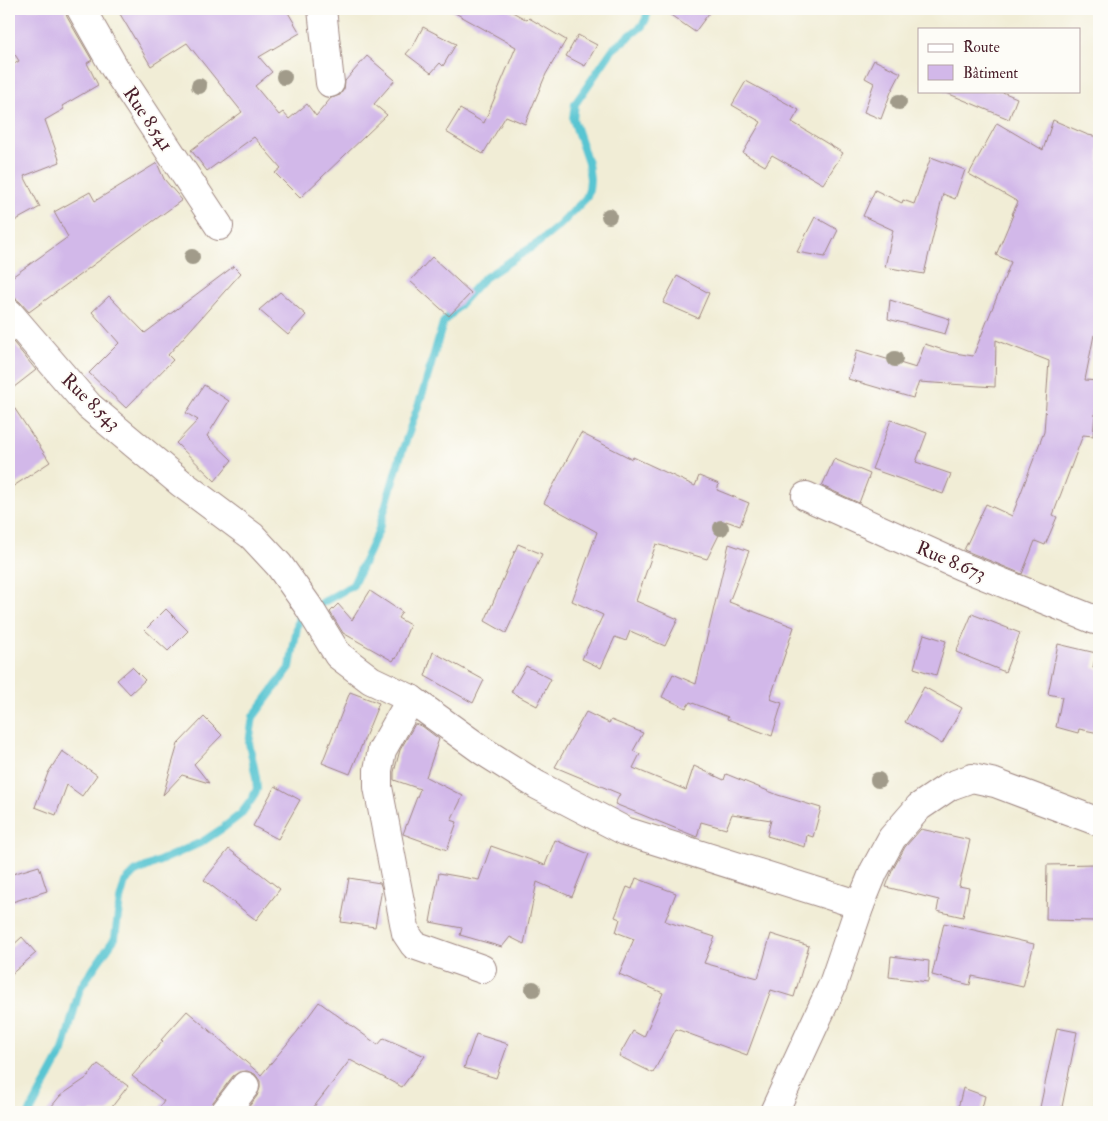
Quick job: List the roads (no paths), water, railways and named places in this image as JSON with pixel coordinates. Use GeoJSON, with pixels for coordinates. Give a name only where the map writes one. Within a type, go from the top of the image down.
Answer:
{"type":"FeatureCollection","features":[{"type":"Feature","properties":{"kind":"street","name":"Rue 8.541"},"geometry":{"type":"LineString","coordinates":[[81,9],[114,67],[219,226]]}},
{"type":"Feature","properties":{"kind":"street"},"geometry":{"type":"LineString","coordinates":[[322,9],[330,83]]}},
{"type":"Feature","properties":{"kind":"street","name":"Rue 8.543"},"geometry":{"type":"LineString","coordinates":[[9,313],[89,406],[181,483],[252,536],[279,565],[308,606],[338,655],[371,680],[411,699],[483,751],[537,785],[625,831],[860,905]]}},
{"type":"Feature","properties":{"kind":"street","name":"Rue 8.673"},"geometry":{"type":"LineString","coordinates":[[806,496],[961,566],[1094,620],[1099,620]]}},
{"type":"Feature","properties":{"kind":"street"},"geometry":{"type":"LineString","coordinates":[[411,699],[382,750],[378,770],[378,787],[406,933],[414,945],[482,969]]}},
{"type":"Feature","properties":{"kind":"street"},"geometry":{"type":"LineString","coordinates":[[774,1112],[833,984],[860,905],[874,871],[892,838],[919,807],[950,786],[972,778],[995,782],[1099,822]]}},
{"type":"Feature","properties":{"kind":"street"},"geometry":{"type":"LineString","coordinates":[[225,1112],[245,1086]]}},
{"type":"Feature","properties":{"kind":"waterway"},"geometry":{"type":"LineString","coordinates":[[30,1112],[63,1051],[80,988],[115,938],[120,900],[125,882],[135,872],[202,842],[241,814],[252,799],[257,789],[249,743],[253,717],[290,667],[299,616],[353,585],[378,532],[443,323],[483,279],[538,243],[560,225],[586,198],[590,179],[588,163],[573,119],[575,104],[613,49],[642,26],[648,9]]}}]}
